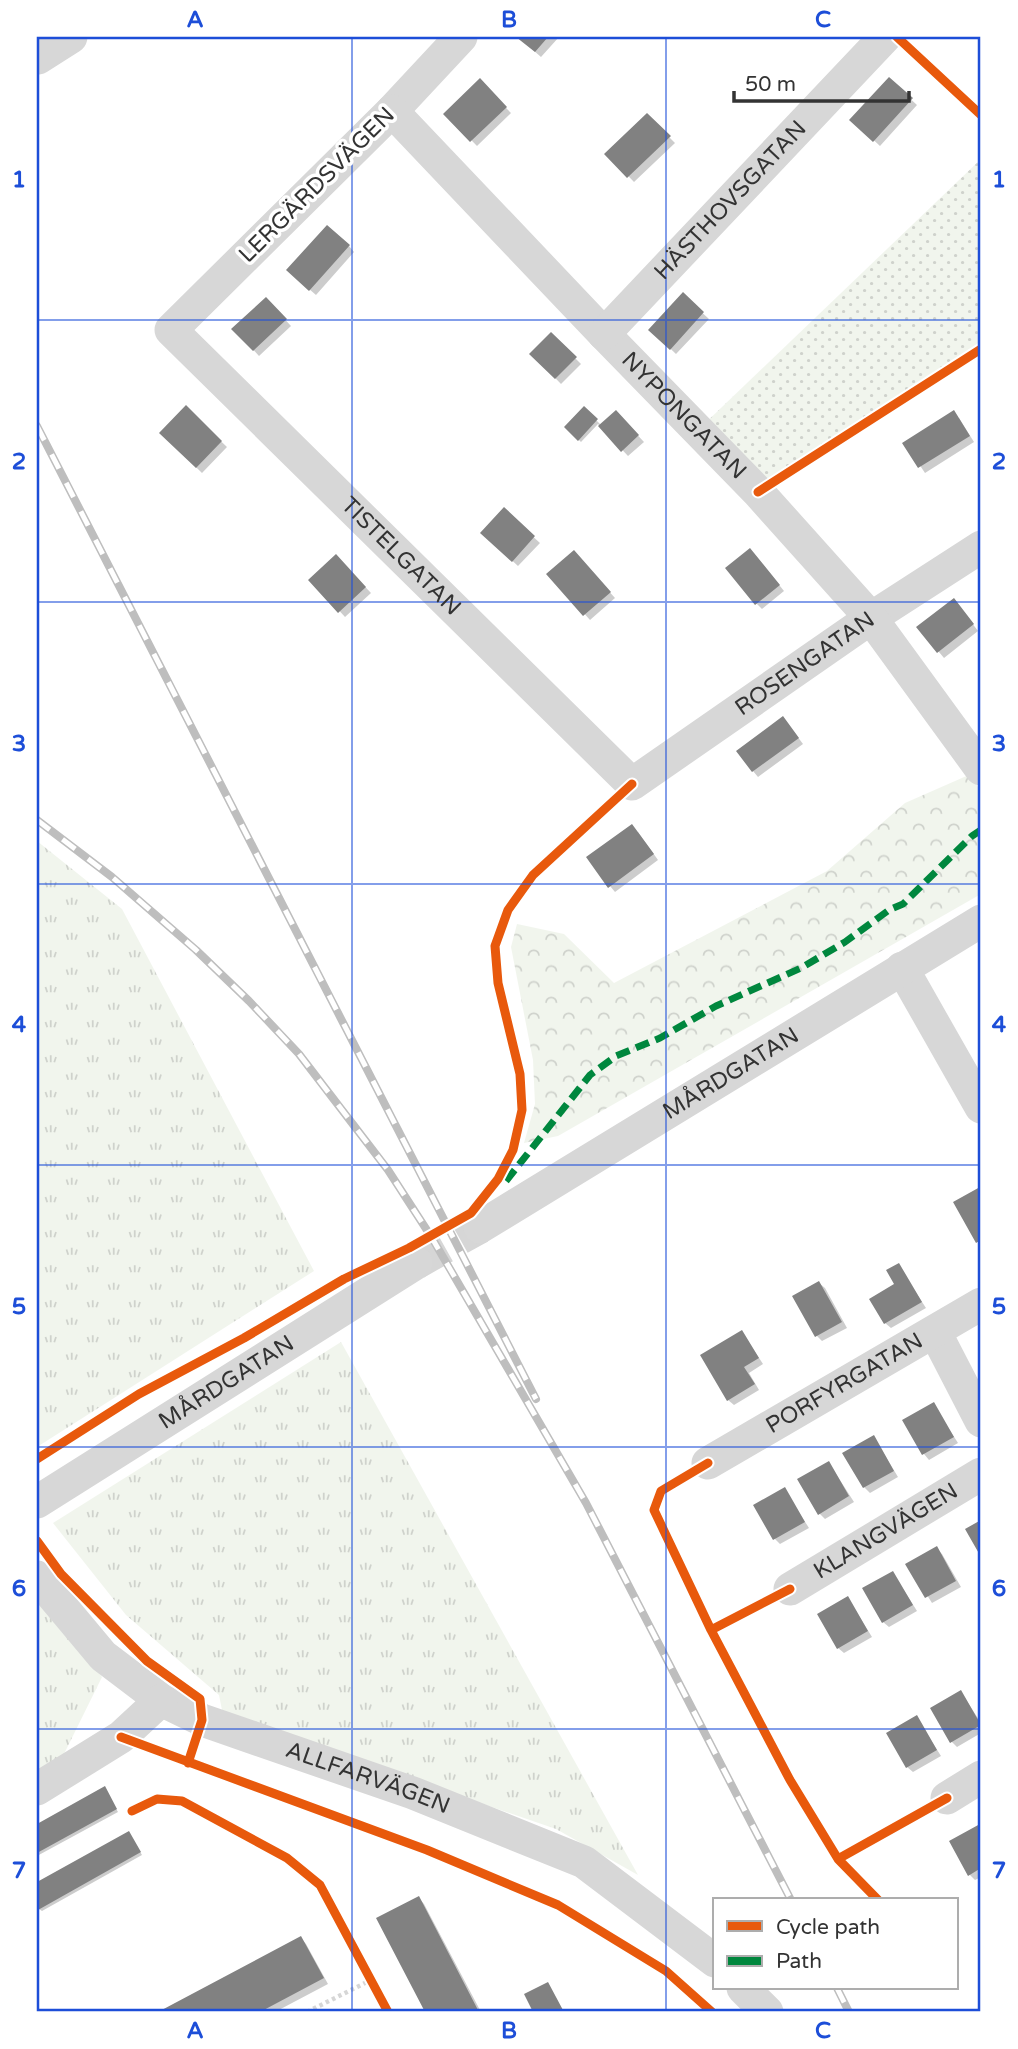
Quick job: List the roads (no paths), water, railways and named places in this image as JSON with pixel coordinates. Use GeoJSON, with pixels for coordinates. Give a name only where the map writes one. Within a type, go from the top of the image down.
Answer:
{"type":"FeatureCollection","features":[{"type":"Feature","properties":{"kind":"street"},"geometry":{"type":"LineString","coordinates":[[38,58],[71,37]]}},
{"type":"Feature","properties":{"kind":"street","name":"LERGÄRDSVÄGEN"},"geometry":{"type":"LineString","coordinates":[[171,330],[393,111],[461,37]]}},
{"type":"Feature","properties":{"kind":"street","name":"HÄSTHOVSGATAN"},"geometry":{"type":"LineString","coordinates":[[604,334],[885,37]]}},
{"type":"Feature","properties":{"kind":"street","name":"NYPONGATAN"},"geometry":{"type":"LineString","coordinates":[[393,111],[758,492],[871,618],[981,769]]}},
{"type":"Feature","properties":{"kind":"street","name":"TISTELGATAN"},"geometry":{"type":"LineString","coordinates":[[171,330],[632,784]]}},
{"type":"Feature","properties":{"kind":"street","name":"ROSENGATAN"},"geometry":{"type":"LineString","coordinates":[[632,784],[871,618],[981,547]]}},
{"type":"Feature","properties":{"kind":"street","name":"MÅRDGATAN"},"geometry":{"type":"LineString","coordinates":[[480,1227],[981,921]]}},
{"type":"Feature","properties":{"kind":"street"},"geometry":{"type":"LineString","coordinates":[[902,968],[981,1107]]}},
{"type":"Feature","properties":{"kind":"street","name":"MÅRDGATAN"},"geometry":{"type":"LineString","coordinates":[[37,1503],[416,1264]]}},
{"type":"Feature","properties":{"kind":"street","name":"PORFYRGATAN"},"geometry":{"type":"LineString","coordinates":[[708,1463],[981,1304]]}},
{"type":"Feature","properties":{"kind":"street"},"geometry":{"type":"LineString","coordinates":[[935,1332],[981,1421]]}},
{"type":"Feature","properties":{"kind":"street","name":"KLANGVÄGEN"},"geometry":{"type":"LineString","coordinates":[[790,1589],[981,1475]]}},
{"type":"Feature","properties":{"kind":"street","name":"ALLFARVÄGEN"},"geometry":{"type":"LineString","coordinates":[[37,1577],[103,1656],[161,1699],[202,1720],[413,1793],[584,1862],[713,1959]]}},
{"type":"Feature","properties":{"kind":"street"},"geometry":{"type":"LineString","coordinates":[[37,1789],[121,1737],[161,1699]]}},
{"type":"Feature","properties":{"kind":"street"},"geometry":{"type":"LineString","coordinates":[[947,1798],[981,1777]]}},
{"type":"Feature","properties":{"kind":"tunnel"},"geometry":{"type":"LineString","coordinates":[[416,1263],[480,1227]]}},
{"type":"Feature","properties":{"kind":"railway"},"geometry":{"type":"LineString","coordinates":[[37,426],[536,1399]]}},
{"type":"Feature","properties":{"kind":"railway"},"geometry":{"type":"LineString","coordinates":[[37,820],[112,877],[196,950],[249,1001],[299,1054],[388,1170],[432,1238],[586,1503],[790,1898]]}},
{"type":"Feature","properties":{"kind":"railway"},"geometry":{"type":"LineString","coordinates":[[838,1990],[849,2012]]}}]}
